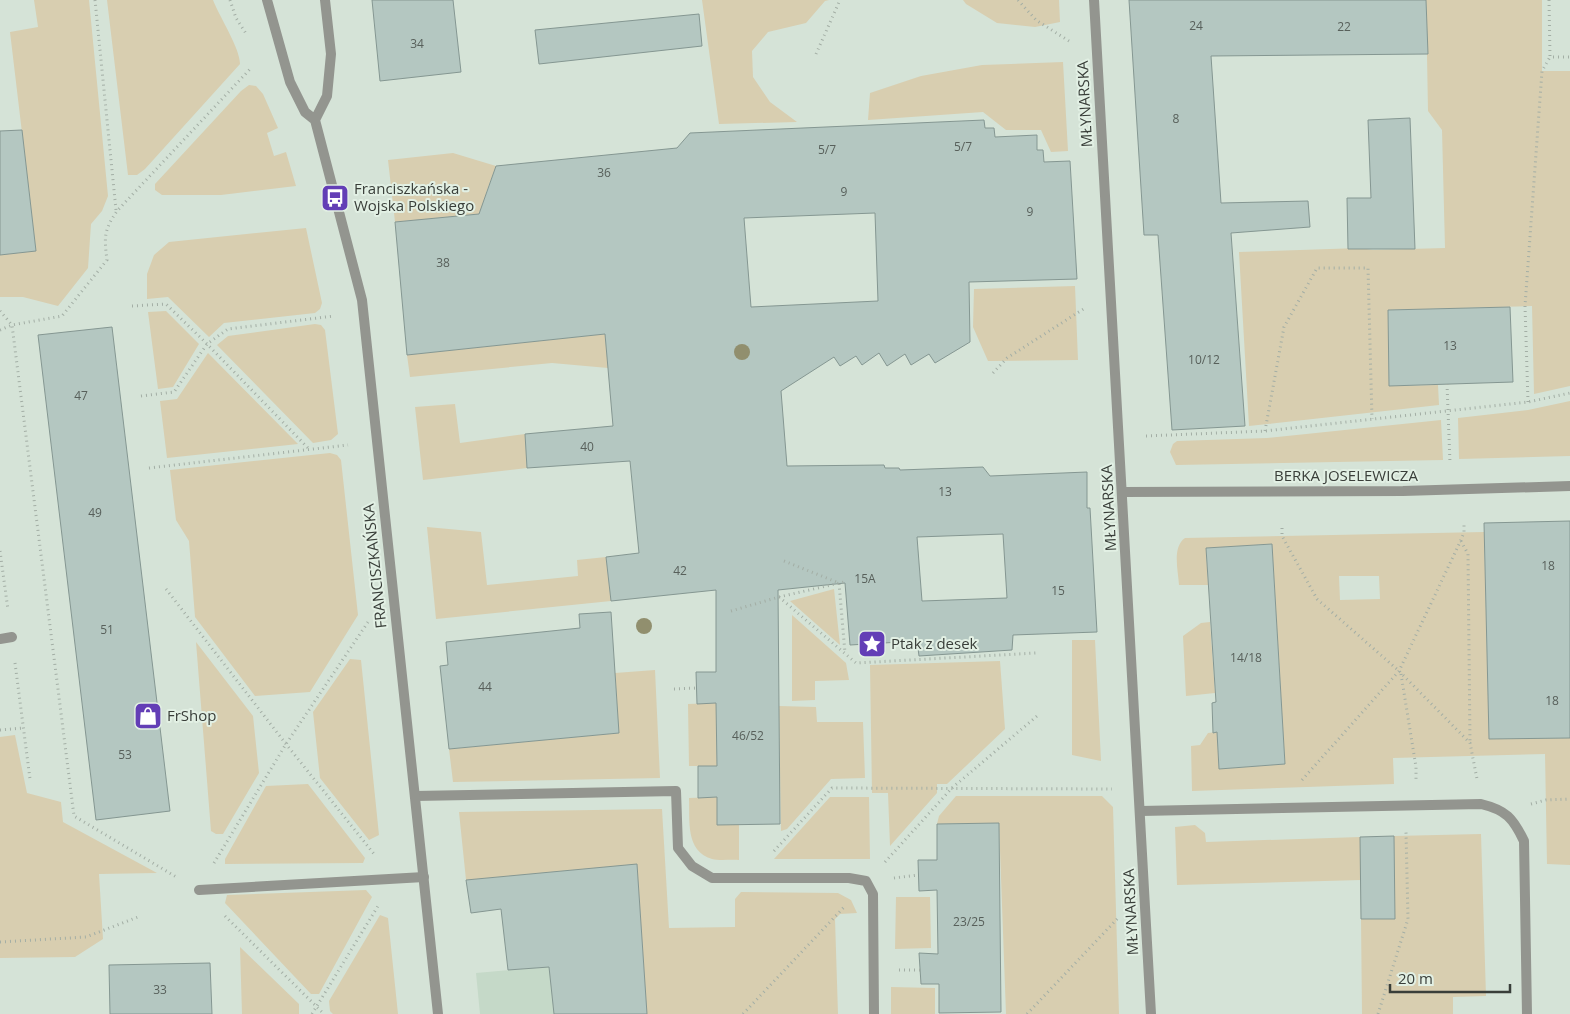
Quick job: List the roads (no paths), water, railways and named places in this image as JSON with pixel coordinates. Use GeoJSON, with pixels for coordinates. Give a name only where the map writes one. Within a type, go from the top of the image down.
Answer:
{"type":"FeatureCollection","features":[{"type":"Feature","properties":{"kind":"street","name":"FRANCISZKAŃSKA"},"geometry":{"type":"LineString","coordinates":[[267,0],[290,82],[305,112],[315,120],[362,300],[438,1014]]}},
{"type":"Feature","properties":{"kind":"street"},"geometry":{"type":"LineString","coordinates":[[315,120],[327,96],[330,62],[330,37],[325,0]]}},
{"type":"Feature","properties":{"kind":"street","name":"MŁYNARSKA"},"geometry":{"type":"LineString","coordinates":[[1094,0],[1151,1014]]}},
{"type":"Feature","properties":{"kind":"street","name":"BERKA JOSELEWICZA"},"geometry":{"type":"LineString","coordinates":[[1122,492],[1403,491],[1570,486]]}},
{"type":"Feature","properties":{"kind":"street"},"geometry":{"type":"LineString","coordinates":[[0,639],[12,638]]}},
{"type":"Feature","properties":{"kind":"street"},"geometry":{"type":"LineString","coordinates":[[415,796],[676,791],[678,848],[692,866],[712,878],[849,878],[866,881],[873,894],[874,1014]]}},
{"type":"Feature","properties":{"kind":"street"},"geometry":{"type":"LineString","coordinates":[[1141,812],[1481,804],[1504,812],[1516,825],[1524,841],[1527,1014]]}},
{"type":"Feature","properties":{"kind":"street"},"geometry":{"type":"LineString","coordinates":[[199,890],[424,878]]}},
{"type":"Feature","properties":{"kind":"place","name":"Franciszkańska - Wojska Polskiego"},"geometry":{"type":"Point","coordinates":[335,198]}},
{"type":"Feature","properties":{"kind":"place","name":"Ptak z desek"},"geometry":{"type":"Point","coordinates":[872,644]}},
{"type":"Feature","properties":{"kind":"place","name":"FrShop"},"geometry":{"type":"Point","coordinates":[148,716]}}]}
